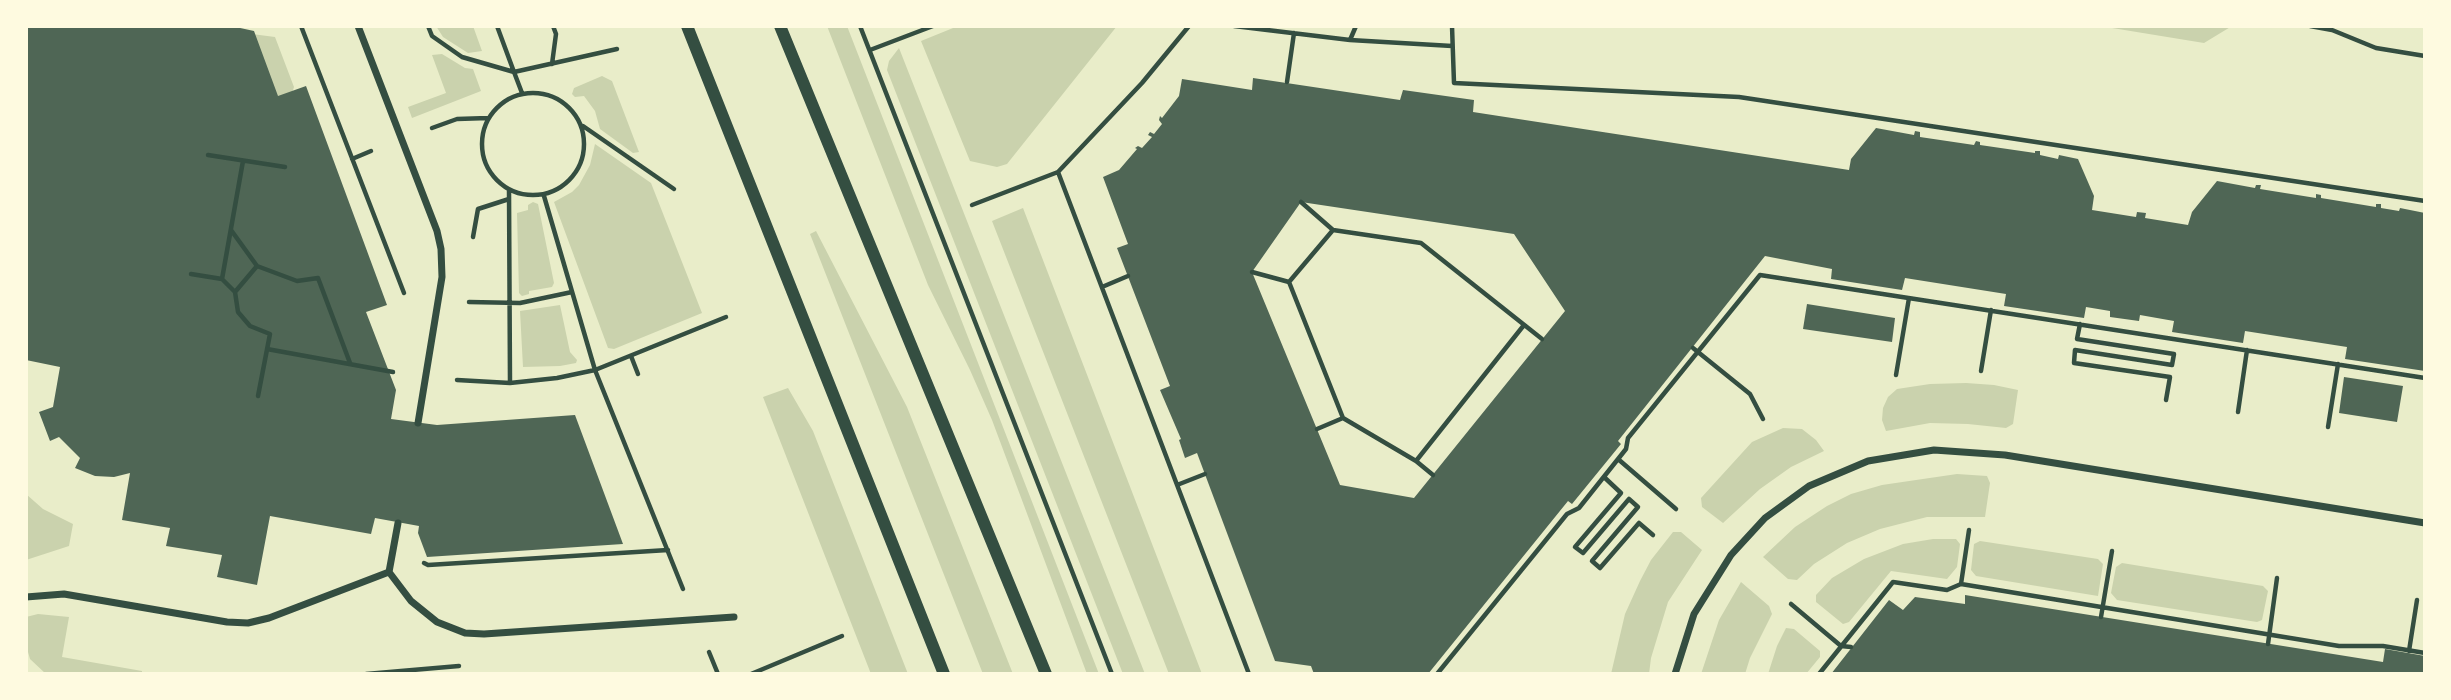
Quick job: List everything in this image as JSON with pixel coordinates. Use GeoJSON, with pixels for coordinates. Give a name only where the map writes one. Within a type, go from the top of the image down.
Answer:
{"type":"FeatureCollection","features":[{"type":"Feature","properties":{"kind":"street"},"geometry":{"type":"LineString","coordinates":[[358,26],[437,231],[441,249],[442,277],[418,423]]}},
{"type":"Feature","properties":{"kind":"street"},"geometry":{"type":"LineString","coordinates":[[687,26],[944,674]]}},
{"type":"Feature","properties":{"kind":"street"},"geometry":{"type":"LineString","coordinates":[[780,26],[1046,674]]}},
{"type":"Feature","properties":{"kind":"street"},"geometry":{"type":"LineString","coordinates":[[1675,674],[1694,614],[1731,555],[1765,518],[1809,486],[1868,461],[1934,450],[2005,455],[2425,523]]}},
{"type":"Feature","properties":{"kind":"street"},"geometry":{"type":"LineString","coordinates":[[398,523],[389,572],[411,601],[437,622],[465,633],[484,634],[734,617]]}},
{"type":"Feature","properties":{"kind":"street"},"geometry":{"type":"LineString","coordinates":[[26,597],[64,594],[228,622],[248,623],[269,618],[389,572]]}},
{"type":"Feature","properties":{"kind":"path"},"geometry":{"type":"LineString","coordinates":[[301,26],[407,299]]}},
{"type":"Feature","properties":{"kind":"path"},"geometry":{"type":"LineString","coordinates":[[428,26],[432,36],[462,57],[514,72],[617,49]]}},
{"type":"Feature","properties":{"kind":"path"},"geometry":{"type":"LineString","coordinates":[[497,26],[522,93]]}},
{"type":"Feature","properties":{"kind":"path"},"geometry":{"type":"LineString","coordinates":[[552,64],[556,34],[553,26]]}},
{"type":"Feature","properties":{"kind":"path"},"geometry":{"type":"LineString","coordinates":[[860,26],[1112,674]]}},
{"type":"Feature","properties":{"kind":"path"},"geometry":{"type":"LineString","coordinates":[[870,50],[933,26]]}},
{"type":"Feature","properties":{"kind":"path"},"geometry":{"type":"LineString","coordinates":[[972,205],[1058,172],[1142,83],[1189,26]]}},
{"type":"Feature","properties":{"kind":"path"},"geometry":{"type":"LineString","coordinates":[[1234,26],[1350,40],[1452,46]]}},
{"type":"Feature","properties":{"kind":"path"},"geometry":{"type":"LineString","coordinates":[[1350,40],[1356,26]]}},
{"type":"Feature","properties":{"kind":"path"},"geometry":{"type":"LineString","coordinates":[[1452,26],[1454,83],[1739,97],[2425,201]]}},
{"type":"Feature","properties":{"kind":"path"},"geometry":{"type":"LineString","coordinates":[[2310,26],[2332,30],[2376,48],[2425,57]]}},
{"type":"Feature","properties":{"kind":"path"},"geometry":{"type":"LineString","coordinates":[[1287,82],[1294,33]]}},
{"type":"Feature","properties":{"kind":"path"},"geometry":{"type":"LineString","coordinates":[[583,126],[585,148],[580,168],[566,185],[544,196],[527,196],[509,190],[493,177],[483,158],[482,137],[488,118],[502,103],[522,93],[546,94],[569,106],[583,126],[674,189]]}},
{"type":"Feature","properties":{"kind":"path"},"geometry":{"type":"LineString","coordinates":[[208,155],[285,167]]}},
{"type":"Feature","properties":{"kind":"path"},"geometry":{"type":"LineString","coordinates":[[222,278],[243,161]]}},
{"type":"Feature","properties":{"kind":"path"},"geometry":{"type":"LineString","coordinates":[[1058,172],[1249,674]]}},
{"type":"Feature","properties":{"kind":"path"},"geometry":{"type":"LineString","coordinates":[[509,190],[510,383]]}},
{"type":"Feature","properties":{"kind":"path"},"geometry":{"type":"LineString","coordinates":[[544,196],[595,370],[718,674]]}},
{"type":"Feature","properties":{"kind":"path"},"geometry":{"type":"LineString","coordinates":[[1301,202],[1333,230],[1421,243],[1542,339]]}},
{"type":"Feature","properties":{"kind":"path"},"geometry":{"type":"LineString","coordinates":[[231,229],[257,266],[297,281],[318,278],[350,363]]}},
{"type":"Feature","properties":{"kind":"path"},"geometry":{"type":"LineString","coordinates":[[1289,282],[1333,230]]}},
{"type":"Feature","properties":{"kind":"path"},"geometry":{"type":"LineString","coordinates":[[235,292],[257,266]]}},
{"type":"Feature","properties":{"kind":"path"},"geometry":{"type":"LineString","coordinates":[[1252,272],[1289,282]]}},
{"type":"Feature","properties":{"kind":"path"},"geometry":{"type":"LineString","coordinates":[[191,274],[222,278],[235,292],[238,312],[250,326],[270,334],[258,396]]}},
{"type":"Feature","properties":{"kind":"path"},"geometry":{"type":"LineString","coordinates":[[1437,674],[1567,514],[1579,508],[1626,449],[1628,438],[1641,417],[1760,275],[2425,377]]}},
{"type":"Feature","properties":{"kind":"path"},"geometry":{"type":"LineString","coordinates":[[1102,287],[1128,276]]}},
{"type":"Feature","properties":{"kind":"path"},"geometry":{"type":"LineString","coordinates":[[1289,282],[1343,418],[1416,461],[1433,475]]}},
{"type":"Feature","properties":{"kind":"path"},"geometry":{"type":"LineString","coordinates":[[462,301],[510,303],[572,292]]}},
{"type":"Feature","properties":{"kind":"path"},"geometry":{"type":"LineString","coordinates":[[1896,375],[1909,298]]}},
{"type":"Feature","properties":{"kind":"path"},"geometry":{"type":"LineString","coordinates":[[1981,371],[1991,310]]}},
{"type":"Feature","properties":{"kind":"path"},"geometry":{"type":"LineString","coordinates":[[426,375],[479,383],[557,378],[595,370],[726,317]]}},
{"type":"Feature","properties":{"kind":"path"},"geometry":{"type":"LineString","coordinates":[[2080,324],[2077,339],[2174,354],[2172,365],[2076,350],[2074,363],[2170,377],[2166,400]]}},
{"type":"Feature","properties":{"kind":"path"},"geometry":{"type":"LineString","coordinates":[[1416,461],[1524,325]]}},
{"type":"Feature","properties":{"kind":"path"},"geometry":{"type":"LineString","coordinates":[[267,349],[393,371],[391,382]]}},
{"type":"Feature","properties":{"kind":"path"},"geometry":{"type":"LineString","coordinates":[[1695,350],[1750,394],[1763,419]]}},
{"type":"Feature","properties":{"kind":"path"},"geometry":{"type":"LineString","coordinates":[[2238,412],[2247,350]]}},
{"type":"Feature","properties":{"kind":"path"},"geometry":{"type":"LineString","coordinates":[[631,356],[638,374]]}},
{"type":"Feature","properties":{"kind":"path"},"geometry":{"type":"LineString","coordinates":[[2328,427],[2338,364]]}},
{"type":"Feature","properties":{"kind":"path"},"geometry":{"type":"LineString","coordinates":[[1317,429],[1343,418]]}},
{"type":"Feature","properties":{"kind":"path"},"geometry":{"type":"LineString","coordinates":[[1618,459],[1676,509]]}},
{"type":"Feature","properties":{"kind":"path"},"geometry":{"type":"LineString","coordinates":[[1177,485],[1205,474]]}},
{"type":"Feature","properties":{"kind":"path"},"geometry":{"type":"LineString","coordinates":[[1604,477],[1621,493],[1575,547],[1583,553],[1629,499],[1638,507],[1592,561],[1600,568],[1639,523],[1653,535]]}},
{"type":"Feature","properties":{"kind":"path"},"geometry":{"type":"LineString","coordinates":[[1961,584],[1969,530]]}},
{"type":"Feature","properties":{"kind":"path"},"geometry":{"type":"LineString","coordinates":[[392,556],[428,565],[668,550]]}},
{"type":"Feature","properties":{"kind":"path"},"geometry":{"type":"LineString","coordinates":[[1528,550],[1534,555]]}},
{"type":"Feature","properties":{"kind":"path"},"geometry":{"type":"LineString","coordinates":[[2101,617],[2112,551]]}},
{"type":"Feature","properties":{"kind":"path"},"geometry":{"type":"LineString","coordinates":[[2268,644],[2277,578]]}},
{"type":"Feature","properties":{"kind":"path"},"geometry":{"type":"LineString","coordinates":[[1819,674],[1893,582],[1947,590],[1961,584],[2339,646],[2383,646],[2425,653]]}},
{"type":"Feature","properties":{"kind":"path"},"geometry":{"type":"LineString","coordinates":[[1490,597],[1498,599]]}},
{"type":"Feature","properties":{"kind":"path"},"geometry":{"type":"LineString","coordinates":[[2409,651],[2417,600]]}},
{"type":"Feature","properties":{"kind":"path"},"geometry":{"type":"LineString","coordinates":[[1791,604],[1841,646],[1846,654]]}},
{"type":"Feature","properties":{"kind":"path"},"geometry":{"type":"LineString","coordinates":[[751,674],[842,636]]}},
{"type":"Feature","properties":{"kind":"path"},"geometry":{"type":"LineString","coordinates":[[1841,646],[1851,648]]}},
{"type":"Feature","properties":{"kind":"green space"},"geometry":{"type":"Polygon","coordinates":[[[436,26],[473,26],[482,51],[468,53],[443,37],[436,26]]]}},
{"type":"Feature","properties":{"kind":"green space"},"geometry":{"type":"Polygon","coordinates":[[[827,26],[847,26],[1099,674],[1087,674],[992,420],[928,285],[827,26]]]}},
{"type":"Feature","properties":{"kind":"green space"},"geometry":{"type":"Polygon","coordinates":[[[958,26],[1117,26],[1007,164],[997,167],[970,161],[921,41],[958,26]]]}},
{"type":"Feature","properties":{"kind":"green space"},"geometry":{"type":"Polygon","coordinates":[[[2100,26],[2232,26],[2204,43],[2100,26]]]}},
{"type":"Feature","properties":{"kind":"green space"},"geometry":{"type":"Polygon","coordinates":[[[244,33],[275,37],[294,87],[277,141],[244,33]]]}},
{"type":"Feature","properties":{"kind":"green space"},"geometry":{"type":"Polygon","coordinates":[[[899,48],[1145,674],[1123,674],[887,70],[889,61],[899,48]]]}},
{"type":"Feature","properties":{"kind":"green space"},"geometry":{"type":"Polygon","coordinates":[[[442,54],[465,68],[473,69],[481,91],[412,118],[408,107],[446,93],[432,55],[442,54]]]}},
{"type":"Feature","properties":{"kind":"green space"},"geometry":{"type":"Polygon","coordinates":[[[602,76],[612,81],[639,152],[633,153],[600,129],[595,111],[584,96],[575,97],[572,94],[574,88],[602,76]]]}},
{"type":"Feature","properties":{"kind":"green space"},"geometry":{"type":"Polygon","coordinates":[[[595,144],[651,183],[702,313],[614,349],[608,348],[554,202],[579,185],[590,165],[595,144]]]}},
{"type":"Feature","properties":{"kind":"green space"},"geometry":{"type":"Polygon","coordinates":[[[533,202],[538,204],[554,283],[552,287],[529,291],[529,294],[522,296],[519,293],[517,213],[528,210],[528,205],[533,202]]]}},
{"type":"Feature","properties":{"kind":"green space"},"geometry":{"type":"Polygon","coordinates":[[[1023,208],[1202,674],[1169,674],[992,221],[1023,208]]]}},
{"type":"Feature","properties":{"kind":"green space"},"geometry":{"type":"Polygon","coordinates":[[[816,231],[907,407],[1013,674],[983,674],[810,234],[816,231]]]}},
{"type":"Feature","properties":{"kind":"green space"},"geometry":{"type":"Polygon","coordinates":[[[560,305],[570,352],[577,360],[576,363],[523,367],[520,311],[560,305]]]}},
{"type":"Feature","properties":{"kind":"green space"},"geometry":{"type":"Polygon","coordinates":[[[1966,383],[2018,390],[2013,424],[2006,428],[1930,423],[1886,431],[1882,420],[1883,408],[1888,397],[1897,389],[1930,384],[1966,383]]]}},
{"type":"Feature","properties":{"kind":"green space"},"geometry":{"type":"Polygon","coordinates":[[[788,388],[813,431],[908,674],[871,674],[763,397],[788,388]]]}},
{"type":"Feature","properties":{"kind":"green space"},"geometry":{"type":"Polygon","coordinates":[[[1783,428],[1802,429],[1816,440],[1824,451],[1791,467],[1760,489],[1723,523],[1702,507],[1701,498],[1752,442],[1783,428]]]}},
{"type":"Feature","properties":{"kind":"green space"},"geometry":{"type":"Polygon","coordinates":[[[1957,474],[1987,476],[1990,483],[1985,517],[1927,517],[1880,529],[1847,543],[1814,564],[1797,580],[1788,579],[1763,557],[1795,527],[1851,494],[1882,485],[1957,474]]]}},
{"type":"Feature","properties":{"kind":"green space"},"geometry":{"type":"Polygon","coordinates":[[[26,494],[43,509],[73,524],[69,546],[26,560],[26,494]]]}},
{"type":"Feature","properties":{"kind":"green space"},"geometry":{"type":"Polygon","coordinates":[[[1673,532],[1681,532],[1702,550],[1668,602],[1651,658],[1649,674],[1611,674],[1625,614],[1651,560],[1673,532]]]}},
{"type":"Feature","properties":{"kind":"green space"},"geometry":{"type":"Polygon","coordinates":[[[1933,539],[1956,539],[1960,544],[1957,567],[1947,579],[1891,571],[1849,622],[1843,624],[1816,602],[1816,595],[1832,578],[1864,559],[1903,544],[1933,539]]]}},
{"type":"Feature","properties":{"kind":"green space"},"geometry":{"type":"Polygon","coordinates":[[[1980,541],[2098,559],[2103,564],[2098,596],[1976,576],[1971,570],[1974,544],[1980,541]]]}},
{"type":"Feature","properties":{"kind":"green space"},"geometry":{"type":"Polygon","coordinates":[[[2122,563],[2263,586],[2268,591],[2262,620],[2257,622],[2117,600],[2111,593],[2116,567],[2122,563]]]}},
{"type":"Feature","properties":{"kind":"green space"},"geometry":{"type":"Polygon","coordinates":[[[1741,582],[1769,606],[1772,614],[1745,674],[1701,674],[1719,620],[1741,582]]]}},
{"type":"Feature","properties":{"kind":"green space"},"geometry":{"type":"Polygon","coordinates":[[[38,614],[69,617],[62,657],[142,671],[142,674],[46,674],[30,659],[26,645],[26,617],[38,614]]]}},
{"type":"Feature","properties":{"kind":"green space"},"geometry":{"type":"Polygon","coordinates":[[[1786,628],[1794,629],[1820,651],[1820,657],[1806,674],[1768,674],[1786,628]]]}},
{"type":"Feature","properties":{"kind":"building"},"geometry":{"type":"Polygon","coordinates":[[[26,26],[231,26],[254,31],[278,96],[306,86],[387,305],[366,312],[396,390],[391,419],[437,425],[575,415],[623,544],[427,557],[418,533],[419,526],[375,518],[371,534],[270,516],[257,585],[217,577],[222,555],[166,546],[170,528],[122,520],[130,473],[114,477],[95,476],[75,468],[80,458],[59,437],[50,441],[39,412],[53,407],[60,367],[26,360],[26,26]]]}},
{"type":"Feature","properties":{"kind":"building"},"geometry":{"type":"Polygon","coordinates":[[[1253,78],[1400,100],[1403,90],[1474,100],[1473,112],[1849,170],[1851,159],[1876,128],[1914,135],[1915,131],[1920,132],[1920,137],[1974,145],[1976,141],[1980,142],[1980,145],[2035,153],[2040,151],[2040,155],[2058,159],[2059,155],[2078,159],[2094,196],[2092,210],[2136,217],[2137,212],[2146,213],[2145,218],[2188,225],[2192,212],[2217,181],[2255,188],[2256,185],[2261,185],[2260,189],[2316,198],[2316,194],[2321,195],[2321,198],[2376,207],[2376,204],[2381,204],[2381,208],[2399,211],[2400,208],[2425,213],[2425,371],[2345,359],[2347,347],[2245,331],[2243,343],[2172,332],[2174,321],[2140,315],[2139,321],[2110,317],[2110,311],[2086,307],[2084,318],[2004,306],[2006,294],[1905,278],[1902,290],[1831,279],[1832,269],[1765,256],[1618,441],[1621,444],[1572,504],[1568,501],[1428,674],[1314,674],[1311,666],[1275,661],[1197,453],[1185,458],[1179,440],[1181,439],[1160,390],[1170,386],[1117,248],[1128,244],[1103,177],[1119,170],[1137,149],[1135,148],[1142,148],[1152,137],[1148,135],[1150,132],[1154,134],[1162,124],[1160,116],[1162,118],[1179,96],[1182,79],[1252,90],[1253,78]],[[1301,202],[1252,272],[1340,485],[1414,498],[1565,311],[1514,234],[1301,202]]]}},
{"type":"Feature","properties":{"kind":"building"},"geometry":{"type":"Polygon","coordinates":[[[1807,304],[1895,318],[1892,342],[1803,329],[1807,304]]]}},
{"type":"Feature","properties":{"kind":"building"},"geometry":{"type":"Polygon","coordinates":[[[2344,377],[2403,386],[2397,422],[2339,413],[2344,377]]]}},
{"type":"Feature","properties":{"kind":"building"},"geometry":{"type":"Polygon","coordinates":[[[1965,595],[2383,662],[2385,649],[2425,656],[2425,674],[1831,674],[1889,600],[1903,610],[1915,597],[1965,604],[1965,595]]]}}]}
